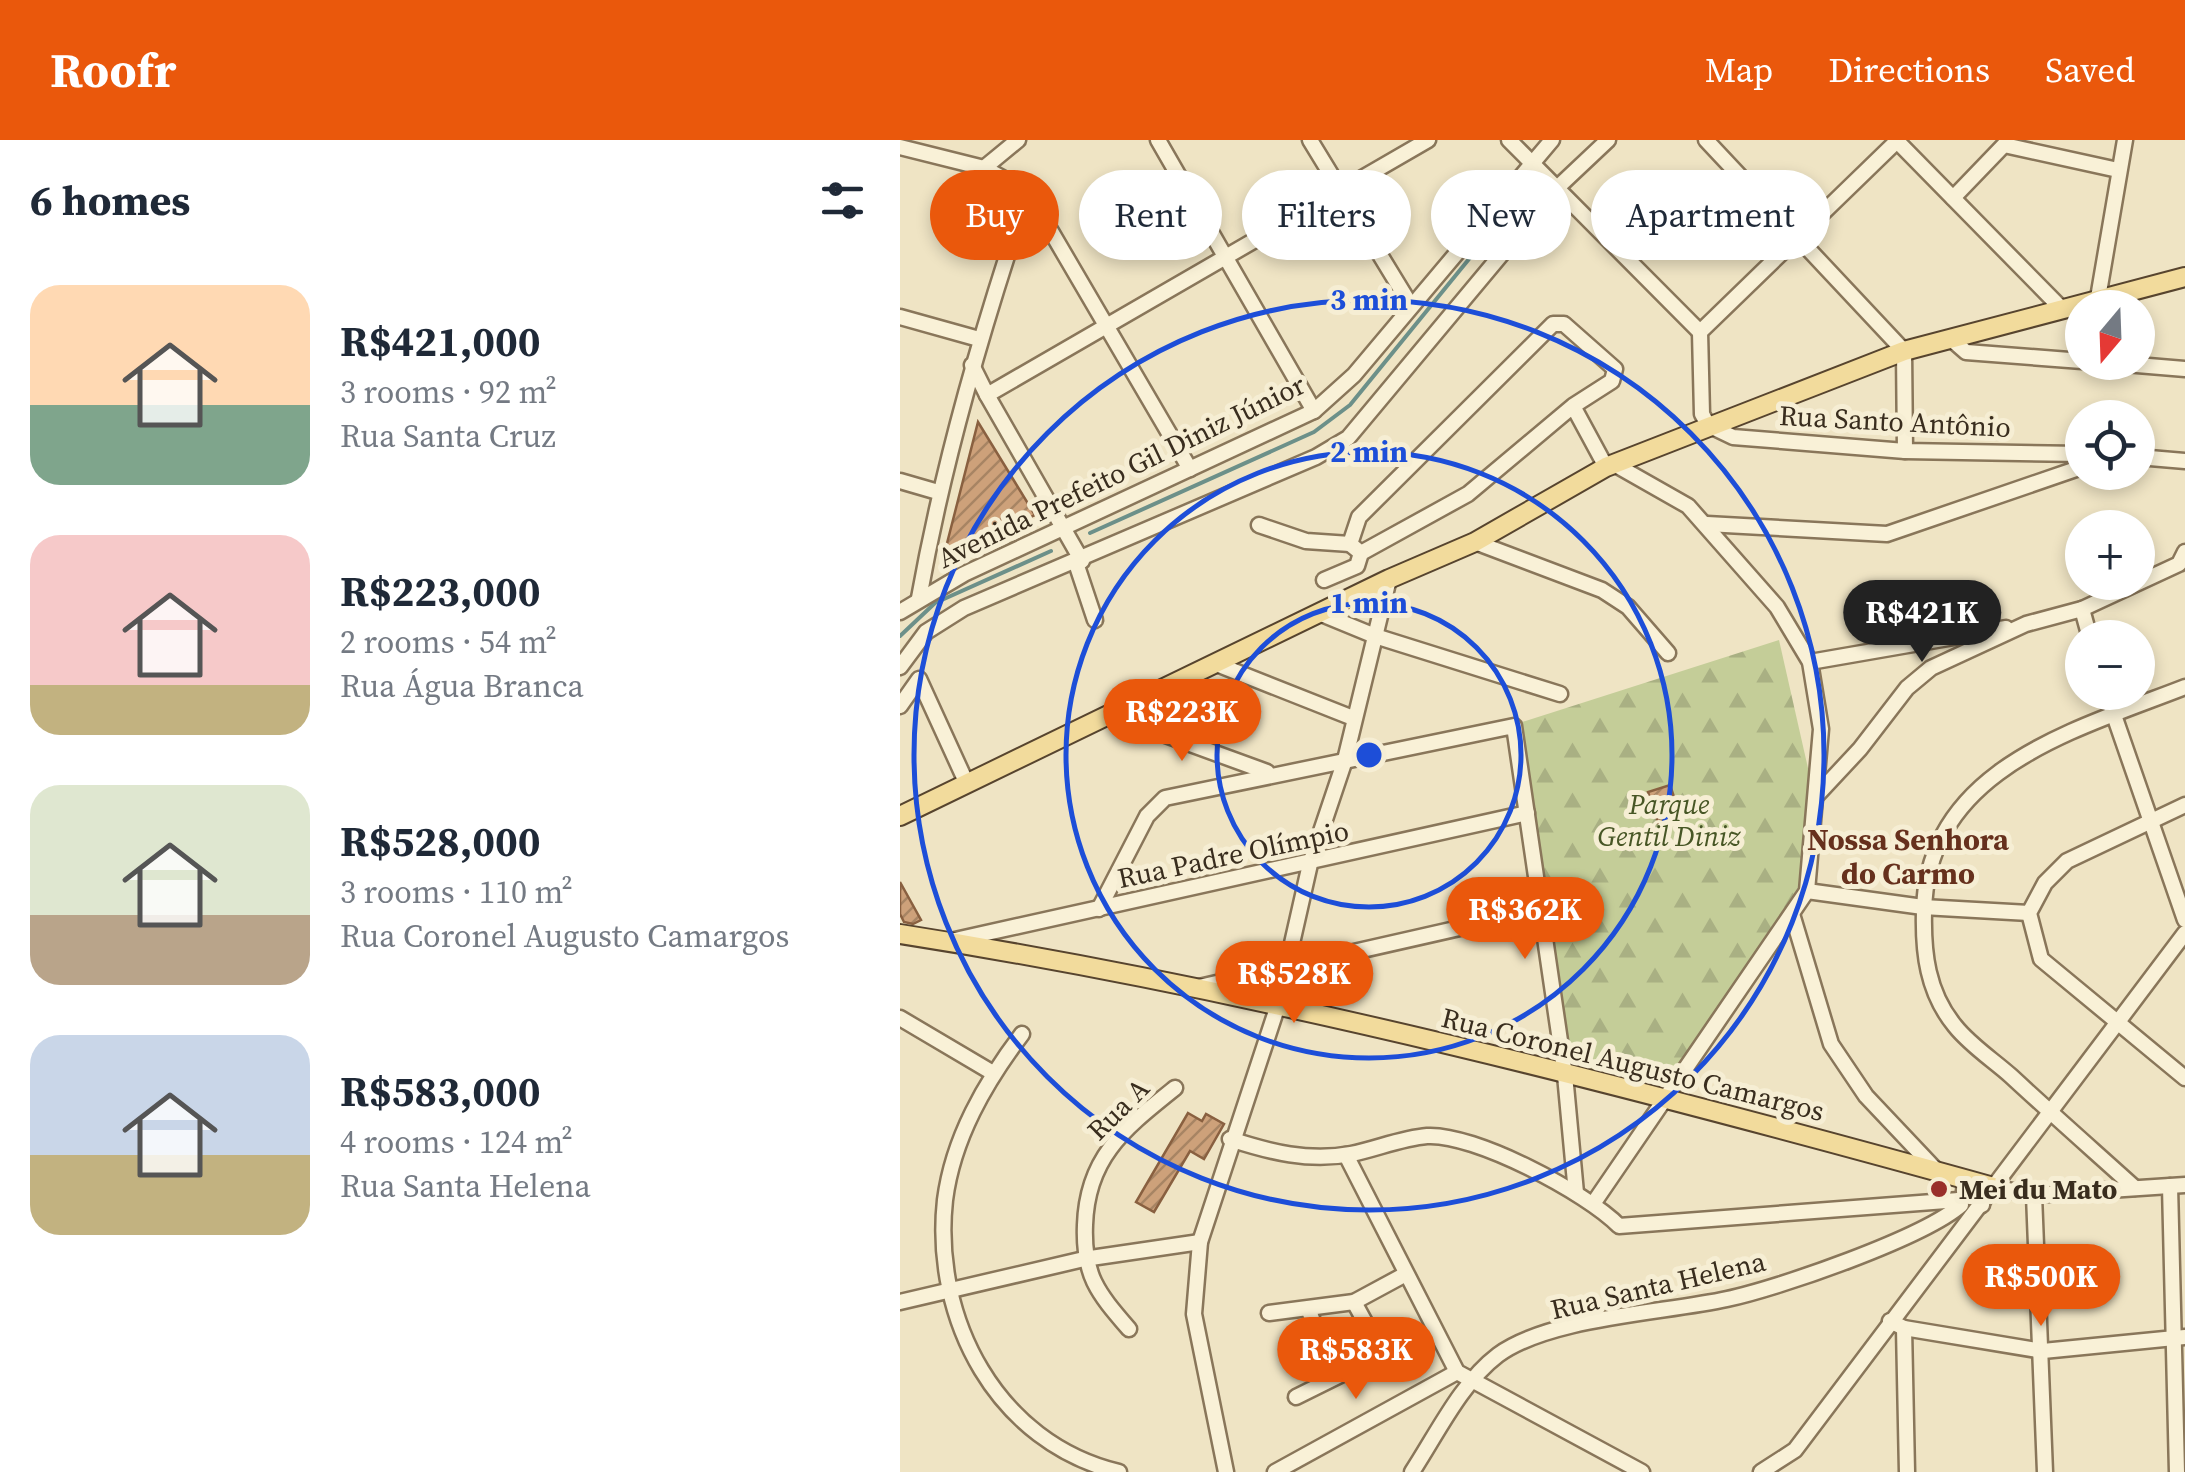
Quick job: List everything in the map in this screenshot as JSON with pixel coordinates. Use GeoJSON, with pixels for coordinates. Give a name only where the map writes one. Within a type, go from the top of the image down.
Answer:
{"type":"FeatureCollection","features":[{"type":"Feature","properties":{"kind":"main road"},"geometry":{"type":"LineString","coordinates":[[2133,290],[2185,278]]}},
{"type":"Feature","properties":{"kind":"main road"},"geometry":{"type":"LineString","coordinates":[[900,816],[1390,579],[1475,542],[1610,465],[1904,351],[2065,306]]}},
{"type":"Feature","properties":{"kind":"main road","name":"Rua Coronel Augusto Camargos"},"geometry":{"type":"LineString","coordinates":[[900,935],[1278,1005],[1666,1100],[1935,1169],[1962,1198],[1997,1188]]}},
{"type":"Feature","properties":{"kind":"street"},"geometry":{"type":"LineString","coordinates":[[984,168],[1018,140]]}},
{"type":"Feature","properties":{"kind":"street"},"geometry":{"type":"LineString","coordinates":[[1158,140],[1314,411]]}},
{"type":"Feature","properties":{"kind":"street"},"geometry":{"type":"LineString","coordinates":[[1310,140],[1327,170]]}},
{"type":"Feature","properties":{"kind":"street"},"geometry":{"type":"LineString","coordinates":[[1376,170],[1428,140]]}},
{"type":"Feature","properties":{"kind":"street"},"geometry":{"type":"LineString","coordinates":[[1509,140],[1537,170]]}},
{"type":"Feature","properties":{"kind":"street","name":"Avenida Prefeito Gil Diniz Júnior"},"geometry":{"type":"LineString","coordinates":[[900,612],[919,598],[1314,411],[1354,375],[1552,140]]}},
{"type":"Feature","properties":{"kind":"street","name":"Avenida Prefeito Gil Diniz Júnior"},"geometry":{"type":"LineString","coordinates":[[1571,175],[1608,140]]}},
{"type":"Feature","properties":{"kind":"street"},"geometry":{"type":"LineString","coordinates":[[1706,140],[1735,170]]}},
{"type":"Feature","properties":{"kind":"street"},"geometry":{"type":"LineString","coordinates":[[1830,206],[1897,140],[2060,307]]}},
{"type":"Feature","properties":{"kind":"street"},"geometry":{"type":"LineString","coordinates":[[2099,290],[2124,140]]}},
{"type":"Feature","properties":{"kind":"street"},"geometry":{"type":"LineString","coordinates":[[1954,198],[2004,145],[2118,170]]}},
{"type":"Feature","properties":{"kind":"street"},"geometry":{"type":"LineString","coordinates":[[901,146],[989,170]]}},
{"type":"Feature","properties":{"kind":"street"},"geometry":{"type":"LineString","coordinates":[[1571,204],[1700,332],[1702,414],[1708,425]]}},
{"type":"Feature","properties":{"kind":"street"},"geometry":{"type":"LineString","coordinates":[[987,396],[1242,247]]}},
{"type":"Feature","properties":{"kind":"street"},"geometry":{"type":"LineString","coordinates":[[1059,248],[1190,469]]}},
{"type":"Feature","properties":{"kind":"street"},"geometry":{"type":"LineString","coordinates":[[919,598],[938,492],[979,339],[1005,260]]}},
{"type":"Feature","properties":{"kind":"street"},"geometry":{"type":"LineString","coordinates":[[1382,260],[1410,304]]}},
{"type":"Feature","properties":{"kind":"street","name":"Avenida Prefeito Gil Diniz Júnior"},"geometry":{"type":"LineString","coordinates":[[900,667],[926,632],[964,608],[1079,562],[1316,457],[1348,438],[1497,260]]}},
{"type":"Feature","properties":{"kind":"street"},"geometry":{"type":"LineString","coordinates":[[1700,332],[1774,260]]}},
{"type":"Feature","properties":{"kind":"street"},"geometry":{"type":"LineString","coordinates":[[1821,260],[1904,351],[1904,451]]}},
{"type":"Feature","properties":{"kind":"street"},"geometry":{"type":"LineString","coordinates":[[900,317],[979,339]]}},
{"type":"Feature","properties":{"kind":"street"},"geometry":{"type":"LineString","coordinates":[[1260,525],[1306,541],[1356,548],[1468,494],[1573,406],[1612,381],[1615,369],[1564,324],[1552,324],[1359,517],[1356,548],[1357,566],[1324,580]]}},
{"type":"Feature","properties":{"kind":"street"},"geometry":{"type":"LineString","coordinates":[[1950,338],[1966,352],[2065,360]]}},
{"type":"Feature","properties":{"kind":"street"},"geometry":{"type":"LineString","coordinates":[[972,365],[1079,562],[1095,620]]}},
{"type":"Feature","properties":{"kind":"street"},"geometry":{"type":"LineString","coordinates":[[2155,367],[2185,369]]}},
{"type":"Feature","properties":{"kind":"street"},"geometry":{"type":"LineString","coordinates":[[1573,406],[1610,465],[1688,506],[1777,607],[1810,662],[1821,729],[1808,891],[1595,1202]]}},
{"type":"Feature","properties":{"kind":"street","name":"Rua Santo Antônio"},"geometry":{"type":"LineString","coordinates":[[1708,425],[1734,437],[1904,451],[2065,454]]}},
{"type":"Feature","properties":{"kind":"street"},"geometry":{"type":"LineString","coordinates":[[2155,458],[2185,461]]}},
{"type":"Feature","properties":{"kind":"street"},"geometry":{"type":"LineString","coordinates":[[1707,524],[1887,534],[2065,473]]}},
{"type":"Feature","properties":{"kind":"street"},"geometry":{"type":"LineString","coordinates":[[900,482],[938,492]]}},
{"type":"Feature","properties":{"kind":"street"},"geometry":{"type":"LineString","coordinates":[[1475,542],[1602,590],[1628,607],[1668,653]]}},
{"type":"Feature","properties":{"kind":"street"},"geometry":{"type":"LineString","coordinates":[[1810,662],[2026,624],[2082,609],[2179,564],[2185,552]]}},
{"type":"Feature","properties":{"kind":"street"},"geometry":{"type":"LineString","coordinates":[[1226,1472],[1194,1314],[1200,1242],[1230,1139],[1278,1005],[1310,864],[1345,760],[1390,579]]}},
{"type":"Feature","properties":{"kind":"street"},"geometry":{"type":"LineString","coordinates":[[2082,609],[2085,620]]}},
{"type":"Feature","properties":{"kind":"street"},"geometry":{"type":"LineString","coordinates":[[1319,613],[1375,636],[1560,694]]}},
{"type":"Feature","properties":{"kind":"street"},"geometry":{"type":"LineString","coordinates":[[1818,794],[1919,678],[2026,624]]}},
{"type":"Feature","properties":{"kind":"street"},"geometry":{"type":"LineString","coordinates":[[1214,663],[1353,718]]}},
{"type":"Feature","properties":{"kind":"street"},"geometry":{"type":"LineString","coordinates":[[900,706],[918,679],[967,784]]}},
{"type":"Feature","properties":{"kind":"street"},"geometry":{"type":"LineString","coordinates":[[2135,1188],[1954,1025],[1926,970],[1923,907],[1938,840],[1956,810],[1986,780],[2047,740],[2185,687]]}},
{"type":"Feature","properties":{"kind":"street"},"geometry":{"type":"LineString","coordinates":[[2111,710],[2185,920]]}},
{"type":"Feature","properties":{"kind":"street"},"geometry":{"type":"LineString","coordinates":[[1108,714],[1270,773]]}},
{"type":"Feature","properties":{"kind":"street"},"geometry":{"type":"LineString","coordinates":[[1099,908],[1147,816],[1165,798],[1270,773],[1514,726],[1565,1075],[1576,1193]]}},
{"type":"Feature","properties":{"kind":"street"},"geometry":{"type":"LineString","coordinates":[[2185,806],[2066,861],[2045,883],[2029,913],[2042,960],[2185,1078]]}},
{"type":"Feature","properties":{"kind":"street","name":"Rua Padre Olímpio"},"geometry":{"type":"LineString","coordinates":[[949,942],[1527,813]]}},
{"type":"Feature","properties":{"kind":"street"},"geometry":{"type":"LineString","coordinates":[[1808,891],[1923,907],[2029,913]]}},
{"type":"Feature","properties":{"kind":"street"},"geometry":{"type":"LineString","coordinates":[[1193,989],[1539,910]]}},
{"type":"Feature","properties":{"kind":"street"},"geometry":{"type":"LineString","coordinates":[[1792,914],[1832,1044],[1866,1096],[1935,1169]]}},
{"type":"Feature","properties":{"kind":"street"},"geometry":{"type":"LineString","coordinates":[[1761,1472],[1795,1450],[1897,1324],[1962,1229],[1997,1188],[2185,932]]}},
{"type":"Feature","properties":{"kind":"street"},"geometry":{"type":"LineString","coordinates":[[900,1018],[993,1072]]}},
{"type":"Feature","properties":{"kind":"street"},"geometry":{"type":"LineString","coordinates":[[1022,1034],[993,1072],[971,1114],[946,1198],[948,1291],[974,1362],[1006,1404],[1044,1439],[1094,1466],[1119,1472]]}},
{"type":"Feature","properties":{"kind":"street","name":"Rua A"},"geometry":{"type":"LineString","coordinates":[[1129,1328],[1099,1295],[1084,1260],[1086,1192],[1104,1154],[1133,1122],[1175,1088]]}},
{"type":"Feature","properties":{"kind":"street"},"geometry":{"type":"LineString","coordinates":[[1230,1139],[1283,1156],[1346,1155],[1428,1136],[1458,1140],[1595,1202],[1620,1226],[1962,1198],[1980,1208]]}},
{"type":"Feature","properties":{"kind":"street"},"geometry":{"type":"LineString","coordinates":[[1346,1155],[1404,1275],[1457,1372],[1642,1472]]}},
{"type":"Feature","properties":{"kind":"street"},"geometry":{"type":"LineString","coordinates":[[1997,1188],[2034,1195],[2178,1186],[2177,1472]]}},
{"type":"Feature","properties":{"kind":"street"},"geometry":{"type":"LineString","coordinates":[[2034,1195],[2045,1472]]}},
{"type":"Feature","properties":{"kind":"street"},"geometry":{"type":"LineString","coordinates":[[1962,1198],[1962,1229]]}},
{"type":"Feature","properties":{"kind":"street","name":"Rua Santa Helena"},"geometry":{"type":"LineString","coordinates":[[1412,1472],[1474,1379],[1499,1354],[1571,1327],[1729,1299],[1774,1286],[1962,1198]]}},
{"type":"Feature","properties":{"kind":"street"},"geometry":{"type":"LineString","coordinates":[[900,1302],[1084,1260],[1200,1242]]}},
{"type":"Feature","properties":{"kind":"street"},"geometry":{"type":"LineString","coordinates":[[1270,1313],[1310,1311],[1354,1302],[1404,1275]]}},
{"type":"Feature","properties":{"kind":"street"},"geometry":{"type":"LineString","coordinates":[[1354,1302],[1383,1354]]}},
{"type":"Feature","properties":{"kind":"street"},"geometry":{"type":"LineString","coordinates":[[1310,1311],[1335,1378]]}},
{"type":"Feature","properties":{"kind":"street"},"geometry":{"type":"LineString","coordinates":[[1897,1324],[2043,1352],[2179,1337]]}},
{"type":"Feature","properties":{"kind":"street"},"geometry":{"type":"LineString","coordinates":[[1897,1324],[1907,1472]]}},
{"type":"Feature","properties":{"kind":"street"},"geometry":{"type":"LineString","coordinates":[[1296,1396],[1407,1342]]}},
{"type":"Feature","properties":{"kind":"street"},"geometry":{"type":"LineString","coordinates":[[1275,1472],[1457,1372]]}},
{"type":"Feature","properties":{"kind":"green space","name":"Parque Gentil Diniz"},"geometry":{"type":"Polygon","coordinates":[[[1779,640],[1810,777],[1800,885],[1664,1087],[1567,1062],[1519,723],[1779,640]]]}},
{"type":"Feature","properties":{"kind":"building"},"geometry":{"type":"Polygon","coordinates":[[[978,422],[1035,515],[943,559],[978,422]]]}},
{"type":"Feature","properties":{"kind":"building"},"geometry":{"type":"Polygon","coordinates":[[[1670,785],[1680,815],[1658,823],[1648,792],[1670,785]]]}},
{"type":"Feature","properties":{"kind":"building"},"geometry":{"type":"Polygon","coordinates":[[[900,882],[921,920],[913,924],[904,922],[900,914],[900,882]]]}},
{"type":"Feature","properties":{"kind":"building"},"geometry":{"type":"Polygon","coordinates":[[[1188,1113],[1202,1121],[1206,1114],[1224,1124],[1204,1159],[1190,1151],[1154,1212],[1136,1202],[1188,1113]]]}},
{"type":"Feature","properties":{"kind":"waterway"},"geometry":{"type":"LineString","coordinates":[[1090,533],[1314,432],[1350,405],[1468,260]]}},
{"type":"Feature","properties":{"kind":"waterway"},"geometry":{"type":"LineString","coordinates":[[900,636],[935,603],[1051,551]]}},
{"type":"Feature","properties":{"kind":"place","name":"Mei du Mato"},"geometry":{"type":"Point","coordinates":[1939,1189]}},
{"type":"Feature","properties":{"kind":"district","name":"Nossa Senhora do Carmo"},"geometry":{"type":"Point","coordinates":[1908,856]}}]}
